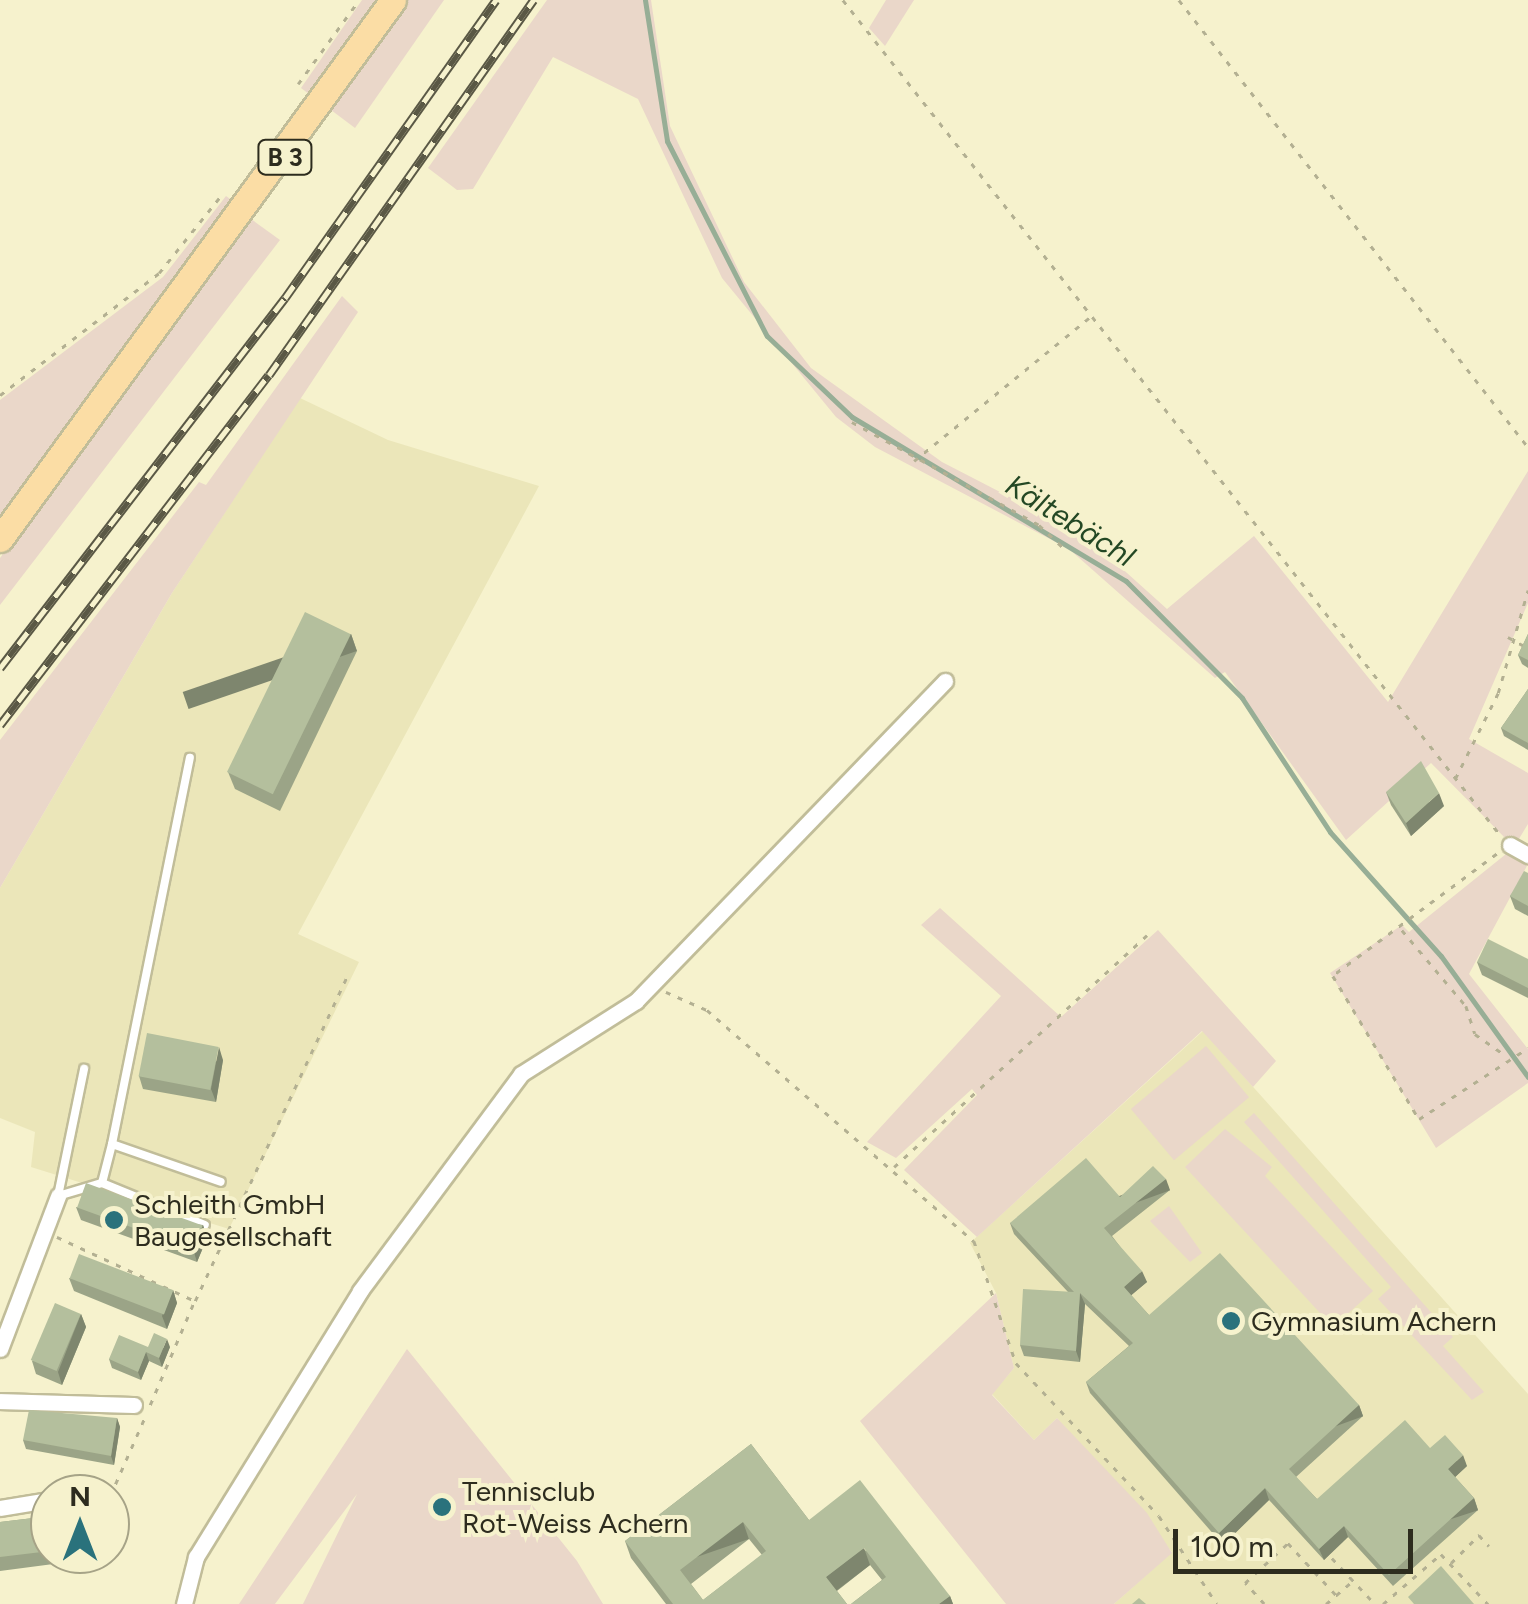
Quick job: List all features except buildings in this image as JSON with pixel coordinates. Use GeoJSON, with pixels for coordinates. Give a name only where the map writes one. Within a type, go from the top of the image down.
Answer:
{"type":"FeatureCollection","features":[{"type":"Feature","properties":{"kind":"main road","name":"B 3"},"geometry":{"type":"LineString","coordinates":[[0,540],[393,0]]}},
{"type":"Feature","properties":{"kind":"street"},"geometry":{"type":"LineString","coordinates":[[184,1604],[196,1556],[360,1292],[521,1074],[636,1000],[946,681]]}},
{"type":"Feature","properties":{"kind":"street"},"geometry":{"type":"LineString","coordinates":[[1510,844],[1528,854]]}},
{"type":"Feature","properties":{"kind":"street"},"geometry":{"type":"LineString","coordinates":[[0,1349],[58,1196]]}},
{"type":"Feature","properties":{"kind":"street"},"geometry":{"type":"LineString","coordinates":[[0,1401],[134,1404]]}},
{"type":"Feature","properties":{"kind":"street"},"geometry":{"type":"LineString","coordinates":[[0,1508],[30,1503]]}},
{"type":"Feature","properties":{"kind":"lane"},"geometry":{"type":"LineString","coordinates":[[102,1183],[190,758]]}},
{"type":"Feature","properties":{"kind":"lane"},"geometry":{"type":"LineString","coordinates":[[84,1069],[58,1196],[102,1183],[204,1224]]}},
{"type":"Feature","properties":{"kind":"lane"},"geometry":{"type":"LineString","coordinates":[[112,1144],[221,1182]]}},
{"type":"Feature","properties":{"kind":"path"},"geometry":{"type":"LineString","coordinates":[[298,84],[359,0]]}},
{"type":"Feature","properties":{"kind":"path"},"geometry":{"type":"LineString","coordinates":[[843,0],[1454,780],[1510,844],[1402,930],[1333,976],[1419,1119],[1506,1056],[1522,1046],[1528,1048]]}},
{"type":"Feature","properties":{"kind":"path"},"geometry":{"type":"LineString","coordinates":[[1178,0],[1528,447]]}},
{"type":"Feature","properties":{"kind":"path"},"geometry":{"type":"LineString","coordinates":[[0,395],[159,272],[219,198]]}},
{"type":"Feature","properties":{"kind":"path"},"geometry":{"type":"LineString","coordinates":[[913,462],[920,450],[1090,318]]}},
{"type":"Feature","properties":{"kind":"path"},"geometry":{"type":"LineString","coordinates":[[852,422],[913,462],[1039,526],[1065,550]]}},
{"type":"Feature","properties":{"kind":"path"},"geometry":{"type":"LineString","coordinates":[[1454,780],[1498,693],[1508,638],[1528,590]]}},
{"type":"Feature","properties":{"kind":"path"},"geometry":{"type":"LineString","coordinates":[[1508,638],[1528,648]]}},
{"type":"Feature","properties":{"kind":"path"},"geometry":{"type":"LineString","coordinates":[[1402,930],[1466,1006],[1475,1034],[1506,1056]]}},
{"type":"Feature","properties":{"kind":"path"},"geometry":{"type":"LineString","coordinates":[[892,1169],[1147,935]]}},
{"type":"Feature","properties":{"kind":"path"},"geometry":{"type":"LineString","coordinates":[[666,992],[707,1010],[974,1240],[1016,1363],[1159,1516],[1216,1604]]}},
{"type":"Feature","properties":{"kind":"path"},"geometry":{"type":"LineString","coordinates":[[120,1474],[195,1301]]}},
{"type":"Feature","properties":{"kind":"path"},"geometry":{"type":"LineString","coordinates":[[1450,1564],[1479,1535],[1489,1546]]}},
{"type":"Feature","properties":{"kind":"path"},"geometry":{"type":"LineString","coordinates":[[1264,1604],[1245,1583],[1288,1544],[1336,1596]]}},
{"type":"Feature","properties":{"kind":"path"},"geometry":{"type":"LineString","coordinates":[[1383,1604],[1441,1554],[1488,1604]]}},
{"type":"Feature","properties":{"kind":"path"},"geometry":{"type":"LineString","coordinates":[[1332,1558],[1374,1604]]}},
{"type":"Feature","properties":{"kind":"path"},"geometry":{"type":"LineString","coordinates":[[1326,1604],[1353,1581]]}},
{"type":"Feature","properties":{"kind":"shaded area"},"geometry":{"type":"Polygon","coordinates":[[[362,0],[385,0],[317,100],[301,88],[362,0]]]}},
{"type":"Feature","properties":{"kind":"shaded area"},"geometry":{"type":"Polygon","coordinates":[[[408,0],[444,0],[355,128],[331,110],[408,0]]]}},
{"type":"Feature","properties":{"kind":"shaded area"},"geometry":{"type":"Polygon","coordinates":[[[547,0],[651,0],[670,126],[744,282],[811,368],[942,462],[1087,537],[1167,609],[1254,536],[1388,702],[1528,471],[1528,603],[1469,739],[1528,773],[1528,824],[1514,847],[1431,763],[1346,840],[1225,672],[1215,678],[1069,549],[875,447],[836,417],[722,278],[638,99],[553,57],[473,189],[457,190],[428,168],[547,0]]]}},
{"type":"Feature","properties":{"kind":"shaded area"},"geometry":{"type":"Polygon","coordinates":[[[886,0],[914,0],[885,46],[869,28],[886,0]]]}},
{"type":"Feature","properties":{"kind":"shaded area"},"geometry":{"type":"Polygon","coordinates":[[[226,196],[240,206],[0,525],[0,400],[163,277],[226,196]]]}},
{"type":"Feature","properties":{"kind":"shaded area"},"geometry":{"type":"Polygon","coordinates":[[[251,219],[280,240],[0,605],[0,558],[251,219]]]}},
{"type":"Feature","properties":{"kind":"shaded area"},"geometry":{"type":"Polygon","coordinates":[[[342,296],[358,312],[172,593],[0,888],[0,740],[199,482],[206,485],[342,296]]]}},
{"type":"Feature","properties":{"kind":"shaded area","name":"Schleith GmbH Baugesellschaft"},"geometry":{"type":"Polygon","coordinates":[[[300,398],[388,440],[539,486],[298,934],[359,962],[229,1229],[31,1167],[35,1132],[0,1118],[0,888],[172,593],[300,398]]]}},
{"type":"Feature","properties":{"kind":"shaded area"},"geometry":{"type":"Polygon","coordinates":[[[1511,850],[1528,864],[1469,974],[1528,1049],[1528,1083],[1436,1148],[1330,973],[1402,925],[1409,932],[1511,850]]]}},
{"type":"Feature","properties":{"kind":"shaded area"},"geometry":{"type":"Polygon","coordinates":[[[940,908],[1061,1017],[1158,930],[1276,1061],[1253,1087],[1202,1031],[977,1237],[904,1170],[977,1095],[972,1089],[896,1158],[867,1142],[1001,996],[921,925],[940,908]]]}},
{"type":"Feature","properties":{"kind":"shaded area","name":"Gymnasium Achern"},"geometry":{"type":"Polygon","coordinates":[[[1203,1031],[1528,1394],[1528,1604],[1114,1604],[1172,1552],[1057,1418],[1034,1440],[992,1394],[1014,1368],[996,1293],[970,1243],[1203,1031]]]}},
{"type":"Feature","properties":{"kind":"shaded area"},"geometry":{"type":"Polygon","coordinates":[[[1206,1046],[1249,1097],[1174,1160],[1131,1109],[1206,1046]]]}},
{"type":"Feature","properties":{"kind":"shaded area"},"geometry":{"type":"Polygon","coordinates":[[[1254,1113],[1453,1337],[1443,1346],[1484,1392],[1472,1400],[1378,1299],[1391,1287],[1244,1122],[1254,1113]]]}},
{"type":"Feature","properties":{"kind":"shaded area"},"geometry":{"type":"Polygon","coordinates":[[[1225,1129],[1272,1167],[1265,1176],[1373,1291],[1333,1327],[1185,1167],[1225,1129]]]}},
{"type":"Feature","properties":{"kind":"shaded area"},"geometry":{"type":"Polygon","coordinates":[[[1169,1206],[1202,1253],[1190,1262],[1150,1221],[1169,1206]]]}},
{"type":"Feature","properties":{"kind":"shaded area"},"geometry":{"type":"Polygon","coordinates":[[[996,1293],[1014,1368],[992,1395],[1034,1440],[1057,1418],[1147,1513],[1172,1553],[1114,1604],[1006,1604],[860,1421],[996,1293]]]}},
{"type":"Feature","properties":{"kind":"shaded area","name":"Tennisclub Rot-Weiss Achern"},"geometry":{"type":"Polygon","coordinates":[[[407,1349],[577,1561],[603,1604],[303,1604],[357,1494],[275,1604],[239,1604],[407,1349]]]}},
{"type":"Feature","properties":{"kind":"waterway","name":"Kältebächl"},"geometry":{"type":"LineString","coordinates":[[645,0],[667,141],[767,336],[852,417],[1126,581],[1242,698],[1330,832],[1441,956],[1528,1077]]}},
{"type":"Feature","properties":{"kind":"railway"},"geometry":{"type":"LineString","coordinates":[[0,668],[285,298],[496,0]]}},
{"type":"Feature","properties":{"kind":"railway"},"geometry":{"type":"LineString","coordinates":[[0,725],[269,375],[534,0]]}},
{"type":"Feature","properties":{"kind":"place","name":"Schleith GmbH Baugesellschaft"},"geometry":{"type":"Point","coordinates":[114,1220]}},
{"type":"Feature","properties":{"kind":"place","name":"Gymnasium Achern"},"geometry":{"type":"Point","coordinates":[1231,1321]}},
{"type":"Feature","properties":{"kind":"place","name":"Tennisclub Rot-Weiss Achern"},"geometry":{"type":"Point","coordinates":[442,1507]}}]}
